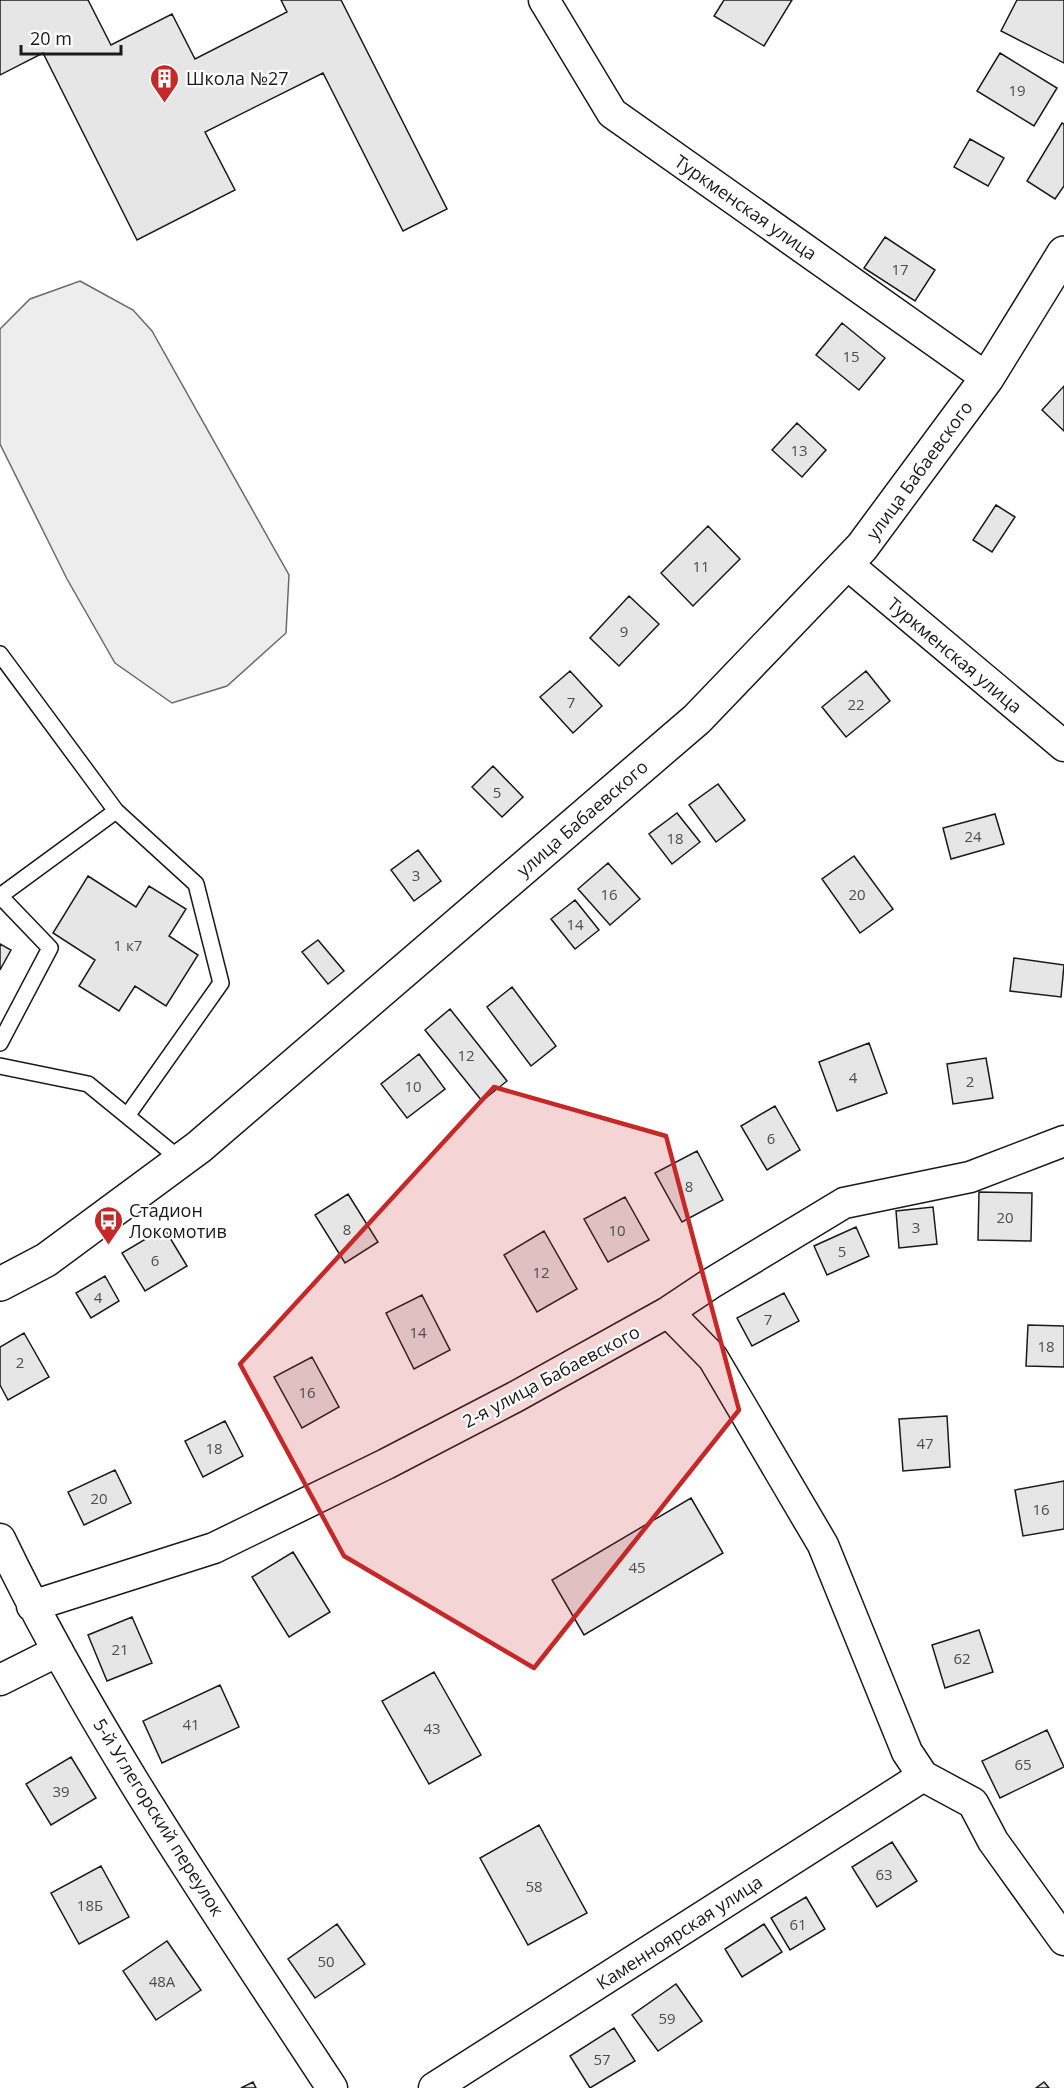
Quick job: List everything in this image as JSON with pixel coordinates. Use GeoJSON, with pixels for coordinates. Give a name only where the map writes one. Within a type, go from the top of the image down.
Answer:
{"type":"FeatureCollection","features":[{"type":"Feature","properties":{"kind":"main road","name":"улица Бабаевского"},"geometry":{"type":"LineString","coordinates":[[0,1284],[46,1260],[199,1148],[697,719],[862,548],[987,378],[1064,253]]}},
{"type":"Feature","properties":{"kind":"street","name":"Туркменская улица"},"geometry":{"type":"LineString","coordinates":[[544,0],[612,112],[987,378]]}},
{"type":"Feature","properties":{"kind":"street","name":"Туркменская улица"},"geometry":{"type":"LineString","coordinates":[[846,564],[1064,746]]}},
{"type":"Feature","properties":{"kind":"street","name":"2-я улица Бабаевского"},"geometry":{"type":"LineString","coordinates":[[32,1606],[214,1548],[386,1464],[668,1312],[844,1203],[970,1177],[1064,1141]]}},
{"type":"Feature","properties":{"kind":"street"},"geometry":{"type":"LineString","coordinates":[[668,1312],[713,1358],[823,1545],[907,1752],[923,1776],[973,1803],[993,1841],[1064,1940]]}},
{"type":"Feature","properties":{"kind":"street","name":"5-й Углегорский переулок"},"geometry":{"type":"LineString","coordinates":[[0,1539],[32,1606],[162,1828],[332,2088]]}},
{"type":"Feature","properties":{"kind":"street"},"geometry":{"type":"LineString","coordinates":[[0,1680],[58,1651]]}},
{"type":"Feature","properties":{"kind":"street","name":"Каменноярская улица"},"geometry":{"type":"LineString","coordinates":[[434,2088],[923,1776]]}},
{"type":"Feature","properties":{"kind":"lane"},"geometry":{"type":"LineString","coordinates":[[0,654],[116,811],[196,884],[221,983],[127,1116]]}},
{"type":"Feature","properties":{"kind":"lane"},"geometry":{"type":"LineString","coordinates":[[0,1043],[50,948],[0,895],[116,811]]}},
{"type":"Feature","properties":{"kind":"lane"},"geometry":{"type":"LineString","coordinates":[[0,1066],[88,1083],[181,1160]]}},
{"type":"Feature","properties":{"kind":"highlighted area"},"geometry":{"type":"Polygon","coordinates":[[[494,1087],[666,1136],[739,1410],[534,1668],[344,1556],[240,1364],[494,1087]]]}},
{"type":"Feature","properties":{"kind":"shaded area"},"geometry":{"type":"Polygon","coordinates":[[[80,281],[133,310],[152,331],[289,575],[286,633],[227,686],[172,703],[115,663],[67,579],[0,444],[0,329],[30,299],[80,281]]]}},
{"type":"Feature","properties":{"kind":"building","name":"Школа №27"},"geometry":{"type":"Polygon","coordinates":[[[0,0],[88,0],[111,45],[172,14],[195,59],[287,12],[281,0],[341,0],[447,209],[403,231],[323,73],[205,132],[235,190],[137,240],[43,53],[0,75],[0,0]]]}},
{"type":"Feature","properties":{"kind":"building"},"geometry":{"type":"Polygon","coordinates":[[[724,0],[792,0],[764,46],[714,16],[724,0]]]}},
{"type":"Feature","properties":{"kind":"building"},"geometry":{"type":"Polygon","coordinates":[[[1017,0],[1064,0],[1064,63],[1001,31],[1017,0]]]}},
{"type":"Feature","properties":{"kind":"building"},"geometry":{"type":"Polygon","coordinates":[[[1000,53],[1057,88],[1034,126],[977,91],[1000,53]]]}},
{"type":"Feature","properties":{"kind":"building"},"geometry":{"type":"Polygon","coordinates":[[[1062,123],[1064,124],[1064,186],[1055,199],[1027,181],[1062,123]]]}},
{"type":"Feature","properties":{"kind":"building"},"geometry":{"type":"Polygon","coordinates":[[[970,139],[1004,158],[988,186],[954,167],[970,139]]]}},
{"type":"Feature","properties":{"kind":"building"},"geometry":{"type":"Polygon","coordinates":[[[885,237],[935,270],[915,301],[864,268],[885,237]]]}},
{"type":"Feature","properties":{"kind":"building"},"geometry":{"type":"Polygon","coordinates":[[[842,323],[885,358],[859,390],[816,355],[842,323]]]}},
{"type":"Feature","properties":{"kind":"building"},"geometry":{"type":"Polygon","coordinates":[[[1064,386],[1064,431],[1042,410],[1064,386]]]}},
{"type":"Feature","properties":{"kind":"building"},"geometry":{"type":"Polygon","coordinates":[[[797,423],[826,450],[802,477],[772,450],[797,423]]]}},
{"type":"Feature","properties":{"kind":"building"},"geometry":{"type":"Polygon","coordinates":[[[996,505],[1015,517],[992,552],[973,540],[996,505]]]}},
{"type":"Feature","properties":{"kind":"building"},"geometry":{"type":"Polygon","coordinates":[[[708,526],[740,559],[693,606],[661,573],[708,526]]]}},
{"type":"Feature","properties":{"kind":"building"},"geometry":{"type":"Polygon","coordinates":[[[629,596],[659,624],[619,666],[590,638],[629,596]]]}},
{"type":"Feature","properties":{"kind":"building"},"geometry":{"type":"Polygon","coordinates":[[[570,671],[602,706],[573,733],[540,697],[570,671]]]}},
{"type":"Feature","properties":{"kind":"building"},"geometry":{"type":"Polygon","coordinates":[[[866,671],[890,701],[846,737],[822,707],[866,671]]]}},
{"type":"Feature","properties":{"kind":"building"},"geometry":{"type":"Polygon","coordinates":[[[493,766],[523,797],[502,817],[472,787],[493,766]]]}},
{"type":"Feature","properties":{"kind":"building"},"geometry":{"type":"Polygon","coordinates":[[[718,784],[745,820],[716,842],[689,805],[718,784]]]}},
{"type":"Feature","properties":{"kind":"building"},"geometry":{"type":"Polygon","coordinates":[[[677,813],[700,842],[672,864],[649,834],[677,813]]]}},
{"type":"Feature","properties":{"kind":"building"},"geometry":{"type":"Polygon","coordinates":[[[995,814],[1004,844],[951,859],[943,828],[995,814]]]}},
{"type":"Feature","properties":{"kind":"building"},"geometry":{"type":"Polygon","coordinates":[[[418,850],[441,881],[414,901],[391,870],[418,850]]]}},
{"type":"Feature","properties":{"kind":"building"},"geometry":{"type":"Polygon","coordinates":[[[854,856],[893,909],[860,933],[822,879],[854,856]]]}},
{"type":"Feature","properties":{"kind":"building"},"geometry":{"type":"Polygon","coordinates":[[[608,863],[640,899],[610,925],[578,889],[608,863]]]}},
{"type":"Feature","properties":{"kind":"building"},"geometry":{"type":"Polygon","coordinates":[[[88,876],[136,907],[149,886],[186,909],[169,936],[198,955],[166,1006],[135,986],[119,1011],[79,986],[95,960],[53,933],[88,876]]]}},
{"type":"Feature","properties":{"kind":"building"},"geometry":{"type":"Polygon","coordinates":[[[575,900],[599,930],[575,949],[551,919],[575,900]]]}},
{"type":"Feature","properties":{"kind":"building"},"geometry":{"type":"Polygon","coordinates":[[[318,940],[344,971],[328,984],[302,952],[318,940]]]}},
{"type":"Feature","properties":{"kind":"building"},"geometry":{"type":"Polygon","coordinates":[[[0,944],[11,950],[0,970],[0,944]]]}},
{"type":"Feature","properties":{"kind":"building"},"geometry":{"type":"Polygon","coordinates":[[[1014,958],[1064,965],[1061,997],[1010,991],[1014,958]]]}},
{"type":"Feature","properties":{"kind":"building"},"geometry":{"type":"Polygon","coordinates":[[[512,987],[556,1046],[531,1066],[487,1007],[512,987]]]}},
{"type":"Feature","properties":{"kind":"building"},"geometry":{"type":"Polygon","coordinates":[[[450,1009],[507,1081],[482,1101],[425,1030],[450,1009]]]}},
{"type":"Feature","properties":{"kind":"building"},"geometry":{"type":"Polygon","coordinates":[[[869,1043],[887,1093],[837,1111],[819,1062],[869,1043]]]}},
{"type":"Feature","properties":{"kind":"building"},"geometry":{"type":"Polygon","coordinates":[[[419,1054],[445,1089],[407,1118],[381,1084],[419,1054]]]}},
{"type":"Feature","properties":{"kind":"building"},"geometry":{"type":"Polygon","coordinates":[[[986,1058],[993,1098],[953,1104],[947,1064],[986,1058]]]}},
{"type":"Feature","properties":{"kind":"building"},"geometry":{"type":"Polygon","coordinates":[[[775,1106],[800,1150],[767,1170],[741,1126],[775,1106]]]}},
{"type":"Feature","properties":{"kind":"building"},"geometry":{"type":"Polygon","coordinates":[[[697,1151],[723,1200],[682,1222],[655,1173],[697,1151]]]}},
{"type":"Feature","properties":{"kind":"building"},"geometry":{"type":"Polygon","coordinates":[[[979,1192],[1032,1193],[1031,1241],[978,1240],[979,1192]]]}},
{"type":"Feature","properties":{"kind":"building"},"geometry":{"type":"Polygon","coordinates":[[[348,1194],[378,1242],[345,1263],[315,1215],[348,1194]]]}},
{"type":"Feature","properties":{"kind":"building"},"geometry":{"type":"Polygon","coordinates":[[[625,1197],[649,1240],[608,1262],[584,1219],[625,1197]]]}},
{"type":"Feature","properties":{"kind":"building"},"geometry":{"type":"Polygon","coordinates":[[[933,1207],[937,1244],[899,1248],[896,1211],[933,1207]]]}},
{"type":"Feature","properties":{"kind":"building"},"geometry":{"type":"Polygon","coordinates":[[[856,1227],[869,1256],[827,1275],[814,1246],[856,1227]]]}},
{"type":"Feature","properties":{"kind":"building"},"geometry":{"type":"Polygon","coordinates":[[[164,1228],[187,1266],[145,1291],[122,1253],[164,1228]]]}},
{"type":"Feature","properties":{"kind":"building"},"geometry":{"type":"Polygon","coordinates":[[[544,1231],[577,1289],[537,1312],[504,1255],[544,1231]]]}},
{"type":"Feature","properties":{"kind":"building"},"geometry":{"type":"Polygon","coordinates":[[[105,1276],[119,1301],[91,1318],[76,1293],[105,1276]]]}},
{"type":"Feature","properties":{"kind":"building"},"geometry":{"type":"Polygon","coordinates":[[[784,1293],[799,1321],[752,1346],[737,1318],[784,1293]]]}},
{"type":"Feature","properties":{"kind":"building"},"geometry":{"type":"Polygon","coordinates":[[[422,1295],[450,1350],[414,1369],[386,1313],[422,1295]]]}},
{"type":"Feature","properties":{"kind":"building"},"geometry":{"type":"Polygon","coordinates":[[[1028,1325],[1064,1326],[1064,1367],[1026,1366],[1028,1325]]]}},
{"type":"Feature","properties":{"kind":"building"},"geometry":{"type":"Polygon","coordinates":[[[24,1333],[49,1377],[8,1400],[0,1385],[0,1347],[24,1333]]]}},
{"type":"Feature","properties":{"kind":"building"},"geometry":{"type":"Polygon","coordinates":[[[312,1357],[339,1407],[302,1428],[274,1377],[312,1357]]]}},
{"type":"Feature","properties":{"kind":"building"},"geometry":{"type":"Polygon","coordinates":[[[947,1416],[950,1467],[903,1471],[899,1419],[947,1416]]]}},
{"type":"Feature","properties":{"kind":"building"},"geometry":{"type":"Polygon","coordinates":[[[225,1421],[243,1456],[203,1477],[185,1441],[225,1421]]]}},
{"type":"Feature","properties":{"kind":"building"},"geometry":{"type":"Polygon","coordinates":[[[115,1470],[131,1503],[84,1525],[68,1492],[115,1470]]]}},
{"type":"Feature","properties":{"kind":"building"},"geometry":{"type":"Polygon","coordinates":[[[1064,1481],[1064,1529],[1023,1536],[1015,1490],[1064,1481]]]}},
{"type":"Feature","properties":{"kind":"building"},"geometry":{"type":"Polygon","coordinates":[[[691,1498],[723,1553],[584,1635],[552,1580],[691,1498]]]}},
{"type":"Feature","properties":{"kind":"building"},"geometry":{"type":"Polygon","coordinates":[[[293,1552],[330,1612],[289,1637],[252,1577],[293,1552]]]}},
{"type":"Feature","properties":{"kind":"building"},"geometry":{"type":"Polygon","coordinates":[[[132,1617],[152,1663],[107,1681],[88,1635],[132,1617]]]}},
{"type":"Feature","properties":{"kind":"building"},"geometry":{"type":"Polygon","coordinates":[[[979,1630],[993,1672],[945,1688],[932,1645],[979,1630]]]}},
{"type":"Feature","properties":{"kind":"building"},"geometry":{"type":"Polygon","coordinates":[[[434,1672],[481,1755],[429,1784],[382,1701],[434,1672]]]}},
{"type":"Feature","properties":{"kind":"building"},"geometry":{"type":"Polygon","coordinates":[[[220,1685],[239,1727],[162,1763],[143,1721],[220,1685]]]}},
{"type":"Feature","properties":{"kind":"building"},"geometry":{"type":"Polygon","coordinates":[[[1047,1730],[1064,1767],[1000,1798],[982,1761],[1047,1730]]]}},
{"type":"Feature","properties":{"kind":"building"},"geometry":{"type":"Polygon","coordinates":[[[71,1757],[96,1798],[51,1825],[26,1784],[71,1757]]]}},
{"type":"Feature","properties":{"kind":"building"},"geometry":{"type":"Polygon","coordinates":[[[539,1825],[587,1913],[528,1945],[480,1858],[539,1825]]]}},
{"type":"Feature","properties":{"kind":"building"},"geometry":{"type":"Polygon","coordinates":[[[892,1842],[917,1881],[877,1907],[852,1867],[892,1842]]]}},
{"type":"Feature","properties":{"kind":"building"},"geometry":{"type":"Polygon","coordinates":[[[101,1866],[129,1917],[79,1944],[51,1893],[101,1866]]]}},
{"type":"Feature","properties":{"kind":"building"},"geometry":{"type":"Polygon","coordinates":[[[806,1897],[825,1929],[790,1950],[771,1918],[806,1897]]]}},
{"type":"Feature","properties":{"kind":"building"},"geometry":{"type":"Polygon","coordinates":[[[337,1924],[365,1964],[315,1998],[288,1959],[337,1924]]]}},
{"type":"Feature","properties":{"kind":"building"},"geometry":{"type":"Polygon","coordinates":[[[764,1924],[782,1952],[742,1977],[725,1949],[764,1924]]]}},
{"type":"Feature","properties":{"kind":"building"},"geometry":{"type":"Polygon","coordinates":[[[167,1941],[201,1990],[156,2020],[123,1971],[167,1941]]]}},
{"type":"Feature","properties":{"kind":"building"},"geometry":{"type":"Polygon","coordinates":[[[676,1984],[702,2021],[658,2051],[632,2015],[676,1984]]]}},
{"type":"Feature","properties":{"kind":"building"},"geometry":{"type":"Polygon","coordinates":[[[614,2028],[635,2061],[590,2088],[570,2056],[614,2028]]]}},
{"type":"Feature","properties":{"kind":"building"},"geometry":{"type":"Polygon","coordinates":[[[253,2082],[256,2088],[241,2088],[253,2082]]]}},
{"type":"Feature","properties":{"kind":"building"},"geometry":{"type":"Polygon","coordinates":[[[1044,2082],[1049,2088],[1036,2088],[1044,2082]]]}},
{"type":"Feature","properties":{"kind":"place","name":"Школа №27"},"geometry":{"type":"Point","coordinates":[165,104]}},
{"type":"Feature","properties":{"kind":"place","name":"Стадион Локомотив"},"geometry":{"type":"Point","coordinates":[108,1246]}}]}
